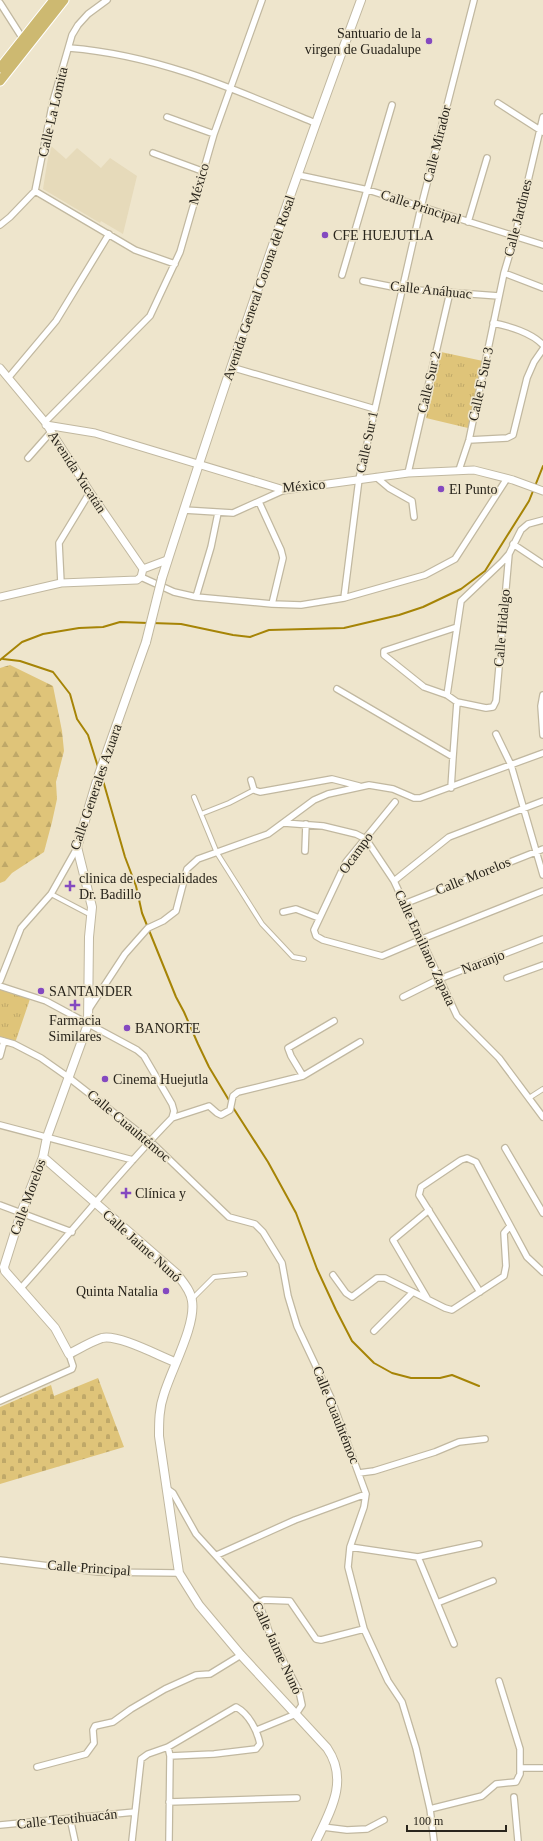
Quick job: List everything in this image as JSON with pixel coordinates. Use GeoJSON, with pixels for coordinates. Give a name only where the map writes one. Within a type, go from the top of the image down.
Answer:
{"type":"FeatureCollection","features":[{"type":"Feature","properties":{"kind":"main road"},"geometry":{"type":"LineString","coordinates":[[0,68],[54,0]]}},
{"type":"Feature","properties":{"kind":"main road"},"geometry":{"type":"LineString","coordinates":[[0,81],[64,0]]}},
{"type":"Feature","properties":{"kind":"main road","name":"Avenida General Corona del Rosal"},"geometry":{"type":"LineString","coordinates":[[162,578],[231,367],[315,123],[361,0]]}},
{"type":"Feature","properties":{"kind":"main road","name":"Calle Generales Azuara"},"geometry":{"type":"LineString","coordinates":[[77,847],[98,777],[146,642],[162,578]]}},
{"type":"Feature","properties":{"kind":"main road","name":"Calle Morelos"},"geometry":{"type":"LineString","coordinates":[[68,1354],[55,1328],[5,1271],[4,1267],[21,1213],[43,1157],[68,1077],[88,1024],[92,907],[77,847]]}},
{"type":"Feature","properties":{"kind":"main road","name":"Calle Jaime Nunó"},"geometry":{"type":"LineString","coordinates":[[43,1157],[95,1204],[177,1274],[186,1286],[192,1299],[192,1320],[163,1395],[159,1419],[159,1436],[166,1488]]}},
{"type":"Feature","properties":{"kind":"main road"},"geometry":{"type":"LineString","coordinates":[[68,1354],[87,1344],[104,1338],[124,1341],[175,1362]]}},
{"type":"Feature","properties":{"kind":"main road"},"geometry":{"type":"LineString","coordinates":[[166,1488],[179,1573],[199,1606],[241,1655],[327,1748],[335,1759],[337,1784],[335,1797],[316,1841]]}},
{"type":"Feature","properties":{"kind":"street","name":"Calle La Lomita"},"geometry":{"type":"LineString","coordinates":[[35,191],[53,101],[72,35],[78,25],[88,14],[107,0]]}},
{"type":"Feature","properties":{"kind":"street","name":"México"},"geometry":{"type":"LineString","coordinates":[[45,423],[150,316],[175,264],[214,134],[262,0]]}},
{"type":"Feature","properties":{"kind":"street","name":"Calle Mirador"},"geometry":{"type":"LineString","coordinates":[[403,289],[420,207],[474,0]]}},
{"type":"Feature","properties":{"kind":"street"},"geometry":{"type":"LineString","coordinates":[[0,3],[23,39]]}},
{"type":"Feature","properties":{"kind":"street"},"geometry":{"type":"LineString","coordinates":[[68,48],[99,50],[129,56],[212,80],[315,123]]}},
{"type":"Feature","properties":{"kind":"street"},"geometry":{"type":"LineString","coordinates":[[498,103],[541,130]]}},
{"type":"Feature","properties":{"kind":"street"},"geometry":{"type":"LineString","coordinates":[[342,275],[392,105]]}},
{"type":"Feature","properties":{"kind":"street"},"geometry":{"type":"LineString","coordinates":[[167,117],[214,134]]}},
{"type":"Feature","properties":{"kind":"street","name":"Calle Jardines"},"geometry":{"type":"LineString","coordinates":[[499,296],[515,236],[543,117]]}},
{"type":"Feature","properties":{"kind":"street"},"geometry":{"type":"LineString","coordinates":[[153,153],[202,171]]}},
{"type":"Feature","properties":{"kind":"street"},"geometry":{"type":"LineString","coordinates":[[468,222],[487,158]]}},
{"type":"Feature","properties":{"kind":"street","name":"Calle Principal"},"geometry":{"type":"LineString","coordinates":[[298,175],[368,190],[543,245]]}},
{"type":"Feature","properties":{"kind":"street"},"geometry":{"type":"LineString","coordinates":[[0,225],[10,217],[35,191],[135,250],[175,264]]}},
{"type":"Feature","properties":{"kind":"street"},"geometry":{"type":"LineString","coordinates":[[9,377],[56,321],[109,234]]}},
{"type":"Feature","properties":{"kind":"street"},"geometry":{"type":"LineString","coordinates":[[504,273],[543,288]]}},
{"type":"Feature","properties":{"kind":"street","name":"Calle Anáhuac"},"geometry":{"type":"LineString","coordinates":[[363,281],[403,289],[499,296]]}},
{"type":"Feature","properties":{"kind":"street","name":"Calle Sur 1"},"geometry":{"type":"LineString","coordinates":[[344,598],[359,479],[403,289]]}},
{"type":"Feature","properties":{"kind":"street","name":"Calle Sur 2"},"geometry":{"type":"LineString","coordinates":[[408,472],[450,292]]}},
{"type":"Feature","properties":{"kind":"street","name":"Calle E Sur 3"},"geometry":{"type":"LineString","coordinates":[[459,470],[469,440],[499,296]]}},
{"type":"Feature","properties":{"kind":"street"},"geometry":{"type":"LineString","coordinates":[[493,323],[503,325],[538,340],[543,345]]}},
{"type":"Feature","properties":{"kind":"street"},"geometry":{"type":"LineString","coordinates":[[469,440],[507,438],[513,435],[527,378],[534,362],[543,349]]}},
{"type":"Feature","properties":{"kind":"street"},"geometry":{"type":"LineString","coordinates":[[231,367],[375,409]]}},
{"type":"Feature","properties":{"kind":"street","name":"Avenida Yucatán"},"geometry":{"type":"LineString","coordinates":[[0,368],[9,377],[45,423],[143,569]]}},
{"type":"Feature","properties":{"kind":"street","name":"México"},"geometry":{"type":"LineString","coordinates":[[45,423],[95,433],[284,490],[408,472],[474,470],[543,491]]}},
{"type":"Feature","properties":{"kind":"street"},"geometry":{"type":"LineString","coordinates":[[28,458],[51,432]]}},
{"type":"Feature","properties":{"kind":"street"},"geometry":{"type":"LineString","coordinates":[[376,477],[389,488],[412,501],[414,517]]}},
{"type":"Feature","properties":{"kind":"street"},"geometry":{"type":"LineString","coordinates":[[1,595],[61,583],[139,578],[174,592],[196,597],[300,605],[344,598],[425,575],[456,559],[509,480]]}},
{"type":"Feature","properties":{"kind":"street"},"geometry":{"type":"LineString","coordinates":[[184,510],[234,513],[284,490]]}},
{"type":"Feature","properties":{"kind":"street"},"geometry":{"type":"LineString","coordinates":[[61,583],[59,543],[90,492]]}},
{"type":"Feature","properties":{"kind":"street"},"geometry":{"type":"LineString","coordinates":[[259,502],[281,550],[283,558],[272,604]]}},
{"type":"Feature","properties":{"kind":"street"},"geometry":{"type":"LineString","coordinates":[[196,597],[212,547],[218,513]]}},
{"type":"Feature","properties":{"kind":"street"},"geometry":{"type":"LineString","coordinates":[[447,695],[461,601],[509,554],[521,530],[528,524],[543,520]]}},
{"type":"Feature","properties":{"kind":"street"},"geometry":{"type":"LineString","coordinates":[[513,544],[543,564]]}},
{"type":"Feature","properties":{"kind":"street","name":"Calle Hidalgo"},"geometry":{"type":"LineString","coordinates":[[457,702],[486,708],[493,707],[496,701],[509,554]]}},
{"type":"Feature","properties":{"kind":"street"},"geometry":{"type":"LineString","coordinates":[[139,578],[143,569],[168,560]]}},
{"type":"Feature","properties":{"kind":"street"},"geometry":{"type":"LineString","coordinates":[[451,788],[457,702],[447,695],[424,687],[407,672],[389,660],[384,655],[384,651],[457,627]]}},
{"type":"Feature","properties":{"kind":"street"},"geometry":{"type":"LineString","coordinates":[[337,689],[454,757]]}},
{"type":"Feature","properties":{"kind":"street"},"geometry":{"type":"LineString","coordinates":[[543,695],[543,735]]}},
{"type":"Feature","properties":{"kind":"street"},"geometry":{"type":"LineString","coordinates":[[496,734],[511,765],[535,852],[543,875]]}},
{"type":"Feature","properties":{"kind":"street"},"geometry":{"type":"LineString","coordinates":[[89,1009],[125,954],[148,928],[163,921],[176,912],[188,869],[198,859],[268,834],[314,800],[328,794],[369,786],[393,789],[414,798],[420,798],[451,788],[543,753]]}},
{"type":"Feature","properties":{"kind":"street"},"geometry":{"type":"LineString","coordinates":[[201,814],[229,804],[254,790],[260,792],[332,779],[361,787]]}},
{"type":"Feature","properties":{"kind":"street"},"geometry":{"type":"LineString","coordinates":[[250,780],[254,790]]}},
{"type":"Feature","properties":{"kind":"street"},"geometry":{"type":"LineString","coordinates":[[194,797],[217,853],[262,924],[293,957],[304,959]]}},
{"type":"Feature","properties":{"kind":"street"},"geometry":{"type":"LineString","coordinates":[[394,881],[449,837],[524,809],[543,800]]}},
{"type":"Feature","properties":{"kind":"street","name":"Ocampo"},"geometry":{"type":"LineString","coordinates":[[395,802],[346,862],[314,930],[316,936],[323,940],[382,956],[422,939]]}},
{"type":"Feature","properties":{"kind":"street"},"geometry":{"type":"LineString","coordinates":[[284,823],[306,824],[343,831],[356,834],[366,839]]}},
{"type":"Feature","properties":{"kind":"street"},"geometry":{"type":"LineString","coordinates":[[305,850],[306,824]]}},
{"type":"Feature","properties":{"kind":"street","name":"Calle Emiliano Zapata"},"geometry":{"type":"LineString","coordinates":[[366,839],[394,881],[457,1016],[500,1058],[543,1118]]}},
{"type":"Feature","properties":{"kind":"street","name":"Calle Generales Azuara"},"geometry":{"type":"LineString","coordinates":[[0,981],[21,928],[51,894],[77,847]]}},
{"type":"Feature","properties":{"kind":"street","name":"Calle Morelos"},"geometry":{"type":"LineString","coordinates":[[404,904],[543,849]]}},
{"type":"Feature","properties":{"kind":"street"},"geometry":{"type":"LineString","coordinates":[[422,939],[543,891]]}},
{"type":"Feature","properties":{"kind":"street"},"geometry":{"type":"LineString","coordinates":[[51,894],[91,915]]}},
{"type":"Feature","properties":{"kind":"street"},"geometry":{"type":"LineString","coordinates":[[284,912],[296,909],[319,918]]}},
{"type":"Feature","properties":{"kind":"street","name":"Naranjo"},"geometry":{"type":"LineString","coordinates":[[403,997],[439,979],[543,939]]}},
{"type":"Feature","properties":{"kind":"street"},"geometry":{"type":"LineString","coordinates":[[507,978],[543,965]]}},
{"type":"Feature","properties":{"kind":"street"},"geometry":{"type":"LineString","coordinates":[[0,986],[46,1001],[137,1050],[144,1056],[172,1104],[174,1111],[172,1118]]}},
{"type":"Feature","properties":{"kind":"street"},"geometry":{"type":"LineString","coordinates":[[303,1076],[288,1048],[334,1021]]}},
{"type":"Feature","properties":{"kind":"street"},"geometry":{"type":"LineString","coordinates":[[0,1056],[2,1040]]}},
{"type":"Feature","properties":{"kind":"street","name":"Calle Cuauhtémoc"},"geometry":{"type":"LineString","coordinates":[[2,1040],[41,1058],[68,1077],[150,1140],[229,1217],[255,1224],[263,1232],[282,1263],[288,1296],[297,1326],[331,1398],[366,1494]]}},
{"type":"Feature","properties":{"kind":"street"},"geometry":{"type":"LineString","coordinates":[[21,1288],[72,1232],[150,1140],[172,1118],[210,1106],[221,1115],[230,1110],[233,1096],[238,1092],[303,1076],[360,1042]]}},
{"type":"Feature","properties":{"kind":"street"},"geometry":{"type":"LineString","coordinates":[[529,1098],[543,1089]]}},
{"type":"Feature","properties":{"kind":"street"},"geometry":{"type":"LineString","coordinates":[[0,1125],[133,1160]]}},
{"type":"Feature","properties":{"kind":"street"},"geometry":{"type":"LineString","coordinates":[[505,1148],[543,1214]]}},
{"type":"Feature","properties":{"kind":"street"},"geometry":{"type":"LineString","coordinates":[[480,1292],[419,1195],[421,1187],[461,1160],[467,1158],[476,1162],[527,1256],[543,1272]]}},
{"type":"Feature","properties":{"kind":"street"},"geometry":{"type":"LineString","coordinates":[[0,1206],[72,1232]]}},
{"type":"Feature","properties":{"kind":"street"},"geometry":{"type":"LineString","coordinates":[[428,1299],[393,1240],[429,1210]]}},
{"type":"Feature","properties":{"kind":"street"},"geometry":{"type":"LineString","coordinates":[[334,1275],[346,1293],[352,1297],[377,1278],[385,1278],[452,1310],[504,1276],[506,1266],[504,1233],[510,1226]]}},
{"type":"Feature","properties":{"kind":"street"},"geometry":{"type":"LineString","coordinates":[[192,1299],[214,1277],[245,1274]]}},
{"type":"Feature","properties":{"kind":"street"},"geometry":{"type":"LineString","coordinates":[[374,1330],[413,1292]]}},
{"type":"Feature","properties":{"kind":"street"},"geometry":{"type":"LineString","coordinates":[[0,1401],[72,1369],[73,1366],[68,1354]]}},
{"type":"Feature","properties":{"kind":"street"},"geometry":{"type":"LineString","coordinates":[[359,1473],[390,1466],[435,1452],[459,1442],[485,1439]]}},
{"type":"Feature","properties":{"kind":"street","name":"Calle Jaime Nunó"},"geometry":{"type":"LineString","coordinates":[[166,1488],[173,1493],[196,1534],[260,1603],[271,1637],[299,1691],[302,1705],[296,1714]]}},
{"type":"Feature","properties":{"kind":"street"},"geometry":{"type":"LineString","coordinates":[[217,1555],[296,1520],[366,1494],[364,1507],[350,1547],[348,1567],[364,1629],[388,1681],[402,1702],[416,1748],[430,1809],[434,1841]]}},
{"type":"Feature","properties":{"kind":"street"},"geometry":{"type":"LineString","coordinates":[[350,1547],[418,1557],[479,1544]]}},
{"type":"Feature","properties":{"kind":"street"},"geometry":{"type":"LineString","coordinates":[[418,1557],[454,1644]]}},
{"type":"Feature","properties":{"kind":"street","name":"Calle Principal"},"geometry":{"type":"LineString","coordinates":[[0,1560],[98,1572],[179,1573]]}},
{"type":"Feature","properties":{"kind":"street"},"geometry":{"type":"LineString","coordinates":[[437,1603],[493,1581]]}},
{"type":"Feature","properties":{"kind":"street"},"geometry":{"type":"LineString","coordinates":[[260,1603],[264,1600],[290,1601],[316,1639],[321,1640],[364,1629]]}},
{"type":"Feature","properties":{"kind":"street"},"geometry":{"type":"LineString","coordinates":[[37,1767],[86,1754],[94,1743],[93,1730],[95,1726],[113,1722],[131,1709],[165,1689],[196,1675],[210,1674],[241,1655]]}},
{"type":"Feature","properties":{"kind":"street"},"geometry":{"type":"LineString","coordinates":[[430,1809],[482,1796],[496,1784],[516,1782],[520,1774],[520,1749],[499,1681]]}},
{"type":"Feature","properties":{"kind":"street"},"geometry":{"type":"LineString","coordinates":[[132,1841],[141,1759],[148,1754],[168,1747],[236,1707],[240,1709],[257,1730],[260,1744],[259,1748],[256,1750],[170,1756]]}},
{"type":"Feature","properties":{"kind":"street"},"geometry":{"type":"LineString","coordinates":[[257,1730],[296,1714]]}},
{"type":"Feature","properties":{"kind":"street"},"geometry":{"type":"LineString","coordinates":[[168,1747],[170,1756],[169,1841]]}},
{"type":"Feature","properties":{"kind":"street"},"geometry":{"type":"LineString","coordinates":[[520,1768],[543,1768]]}},
{"type":"Feature","properties":{"kind":"street"},"geometry":{"type":"LineString","coordinates":[[514,1797],[518,1841]]}},
{"type":"Feature","properties":{"kind":"street"},"geometry":{"type":"LineString","coordinates":[[169,1802],[297,1798]]}},
{"type":"Feature","properties":{"kind":"street","name":"Calle Teotihuacán"},"geometry":{"type":"LineString","coordinates":[[0,1825],[135,1812]]}},
{"type":"Feature","properties":{"kind":"street"},"geometry":{"type":"LineString","coordinates":[[70,1818],[75,1841]]}},
{"type":"Feature","properties":{"kind":"street"},"geometry":{"type":"LineString","coordinates":[[323,1826],[347,1830],[367,1829],[384,1820]]}},
{"type":"Feature","properties":{"kind":"shaded area"},"geometry":{"type":"Polygon","coordinates":[[[50,145],[66,159],[77,148],[101,168],[110,158],[137,176],[123,234],[101,221],[100,223],[43,189],[50,145]]]}},
{"type":"Feature","properties":{"kind":"green space"},"geometry":{"type":"Polygon","coordinates":[[[441,352],[483,361],[468,428],[426,418],[441,352]]]}},
{"type":"Feature","properties":{"kind":"green space"},"geometry":{"type":"Polygon","coordinates":[[[10,665],[53,686],[62,731],[64,751],[56,782],[57,799],[44,852],[12,873],[5,881],[0,883],[0,668],[10,665]]]}},
{"type":"Feature","properties":{"kind":"green space"},"geometry":{"type":"Polygon","coordinates":[[[0,989],[30,999],[15,1043],[0,1038],[0,989]]]}},
{"type":"Feature","properties":{"kind":"green space"},"geometry":{"type":"Polygon","coordinates":[[[98,1378],[124,1447],[0,1484],[0,1407],[51,1385],[54,1396],[98,1378]]]}},
{"type":"Feature","properties":{"kind":"waterway"},"geometry":{"type":"LineString","coordinates":[[152,623],[181,624],[250,637],[269,630],[344,628],[399,615],[423,607],[461,589],[485,571],[529,501],[543,466]]}},
{"type":"Feature","properties":{"kind":"waterway"},"geometry":{"type":"LineString","coordinates":[[0,660],[22,642],[43,634],[79,628],[103,627],[120,622],[148,623]]}},
{"type":"Feature","properties":{"kind":"waterway"},"geometry":{"type":"LineString","coordinates":[[3,659],[20,661],[53,672],[70,694],[77,719],[88,735],[98,767]]}},
{"type":"Feature","properties":{"kind":"waterway"},"geometry":{"type":"LineString","coordinates":[[102,777],[125,857],[136,886],[142,913],[176,997],[209,1067],[230,1102]]}},
{"type":"Feature","properties":{"kind":"waterway"},"geometry":{"type":"LineString","coordinates":[[232,1106],[268,1162],[296,1213],[317,1269],[352,1341],[374,1363],[392,1373],[411,1378],[440,1378],[452,1375],[479,1386]]}},
{"type":"Feature","properties":{"kind":"place","name":"Santuario de la virgen de Guadalupe"},"geometry":{"type":"Point","coordinates":[429,41]}},
{"type":"Feature","properties":{"kind":"place","name":"CFE HUEJUTLA"},"geometry":{"type":"Point","coordinates":[325,235]}},
{"type":"Feature","properties":{"kind":"place","name":"El Punto"},"geometry":{"type":"Point","coordinates":[441,489]}},
{"type":"Feature","properties":{"kind":"place","name":"clinica de especialidades Dr. Badillo"},"geometry":{"type":"Point","coordinates":[70,886]}},
{"type":"Feature","properties":{"kind":"place","name":"SANTANDER"},"geometry":{"type":"Point","coordinates":[41,991]}},
{"type":"Feature","properties":{"kind":"place","name":"Farmacia Similares"},"geometry":{"type":"Point","coordinates":[75,1005]}},
{"type":"Feature","properties":{"kind":"place","name":"BANORTE"},"geometry":{"type":"Point","coordinates":[127,1028]}},
{"type":"Feature","properties":{"kind":"place","name":"Cinema Huejutla"},"geometry":{"type":"Point","coordinates":[105,1079]}},
{"type":"Feature","properties":{"kind":"place","name":"Clínica y"},"geometry":{"type":"Point","coordinates":[126,1193]}},
{"type":"Feature","properties":{"kind":"place","name":"Quinta Natalia"},"geometry":{"type":"Point","coordinates":[166,1291]}}]}
